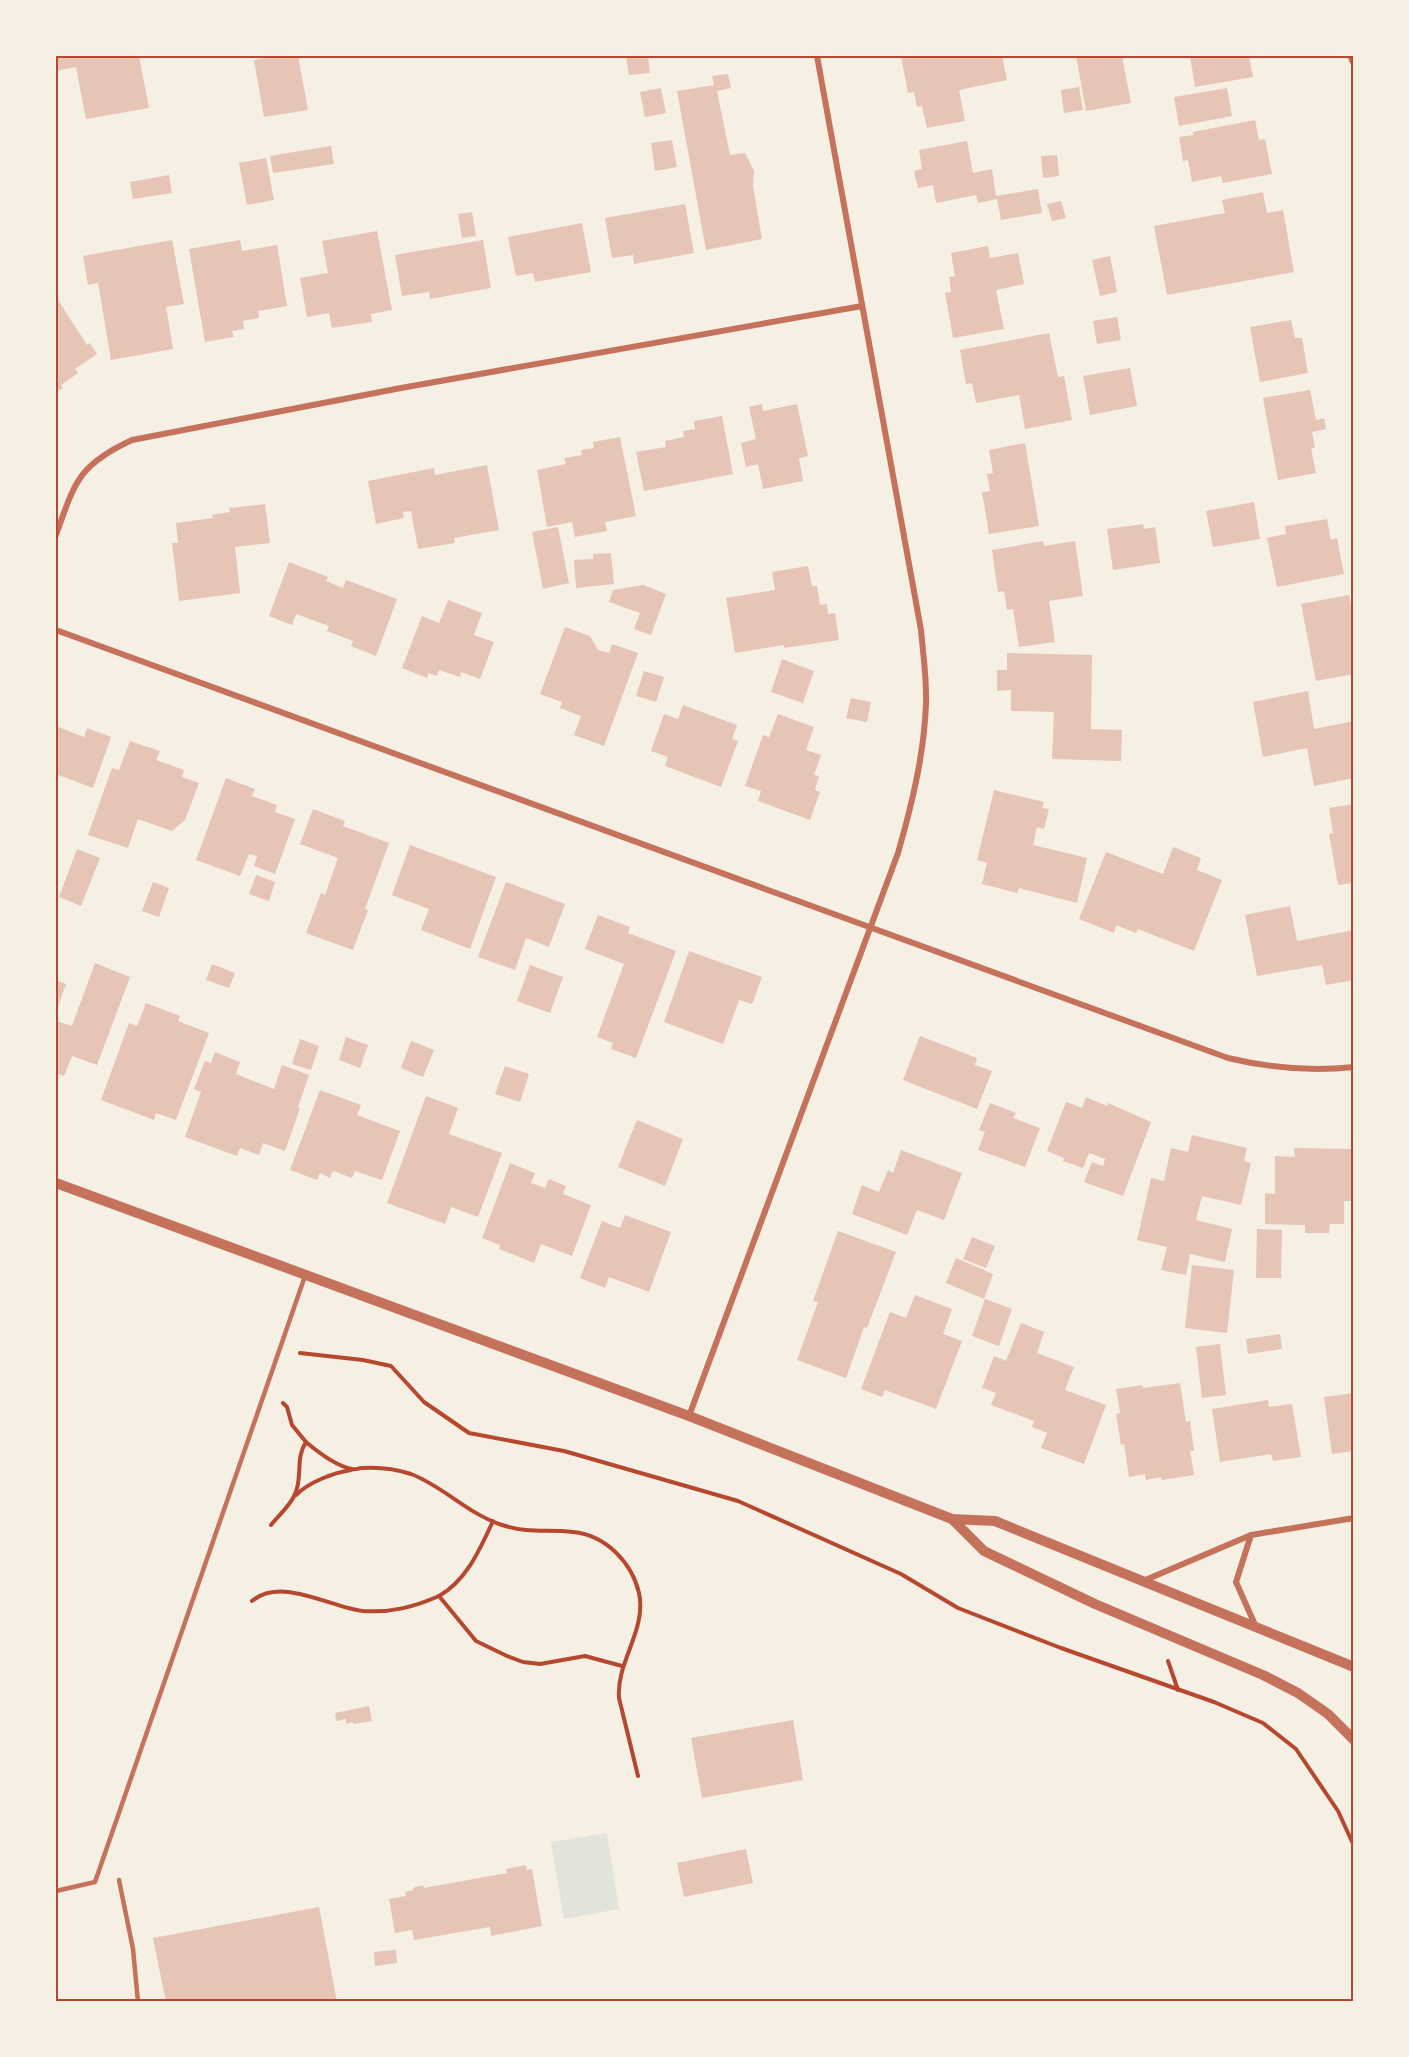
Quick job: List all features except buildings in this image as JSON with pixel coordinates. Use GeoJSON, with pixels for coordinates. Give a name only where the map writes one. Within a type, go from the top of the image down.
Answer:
{"type":"FeatureCollection","features":[{"type":"Feature","properties":{"kind":"street"},"geometry":{"type":"LineString","coordinates":[[689,1416],[898,853],[911,806],[924,734],[926,702],[921,630],[817,56]]}},
{"type":"Feature","properties":{"kind":"street"},"geometry":{"type":"LineString","coordinates":[[56,535],[73,488],[83,473],[105,453],[132,440],[401,388],[862,306]]}},
{"type":"Feature","properties":{"kind":"street"},"geometry":{"type":"LineString","coordinates":[[56,630],[1228,1058],[1261,1066],[1289,1069],[1320,1070],[1353,1067]]}},
{"type":"Feature","properties":{"kind":"street"},"geometry":{"type":"LineString","coordinates":[[56,1183],[689,1416],[952,1519],[995,1521],[1353,1667]]}},
{"type":"Feature","properties":{"kind":"street"},"geometry":{"type":"LineString","coordinates":[[1143,1581],[1251,1536],[1353,1518]]}},
{"type":"Feature","properties":{"kind":"street"},"geometry":{"type":"LineString","coordinates":[[952,1519],[984,1551],[1095,1604],[1263,1675],[1298,1693],[1328,1713],[1353,1740]]}},
{"type":"Feature","properties":{"kind":"street"},"geometry":{"type":"LineString","coordinates":[[1251,1536],[1236,1582],[1257,1628]]}},
{"type":"Feature","properties":{"kind":"lane"},"geometry":{"type":"LineString","coordinates":[[56,1891],[95,1882],[305,1276]]}},
{"type":"Feature","properties":{"kind":"lane"},"geometry":{"type":"LineString","coordinates":[[119,1880],[133,1949],[137,2001]]}},
{"type":"Feature","properties":{"kind":"path"},"geometry":{"type":"LineString","coordinates":[[279,1351],[363,1360],[391,1366],[424,1402],[470,1433],[564,1451],[738,1501],[900,1574],[958,1608],[1061,1648],[1214,1702],[1263,1723],[1296,1749],[1338,1811],[1353,1846]]}},
{"type":"Feature","properties":{"kind":"path"},"geometry":{"type":"LineString","coordinates":[[267,1384],[287,1407],[292,1425],[306,1442],[336,1463],[354,1470]]}},
{"type":"Feature","properties":{"kind":"path"},"geometry":{"type":"LineString","coordinates":[[295,1495],[300,1452],[306,1442]]}},
{"type":"Feature","properties":{"kind":"path"},"geometry":{"type":"LineString","coordinates":[[271,1525],[301,1490],[323,1479],[360,1468],[410,1474],[498,1524],[531,1532],[575,1532],[600,1541],[622,1558],[634,1579],[641,1604],[640,1616],[622,1666],[618,1686],[638,1776]]}},
{"type":"Feature","properties":{"kind":"path"},"geometry":{"type":"LineString","coordinates":[[252,1601],[269,1592],[282,1592],[308,1596],[346,1609],[400,1610],[450,1590],[470,1566],[493,1521]]}},
{"type":"Feature","properties":{"kind":"path"},"geometry":{"type":"LineString","coordinates":[[439,1596],[476,1641],[515,1659],[540,1664],[585,1656],[622,1666]]}},
{"type":"Feature","properties":{"kind":"shaded area"},"geometry":{"type":"Polygon","coordinates":[[[607,1833],[619,1909],[564,1919],[551,1842],[607,1833]]]}}]}
